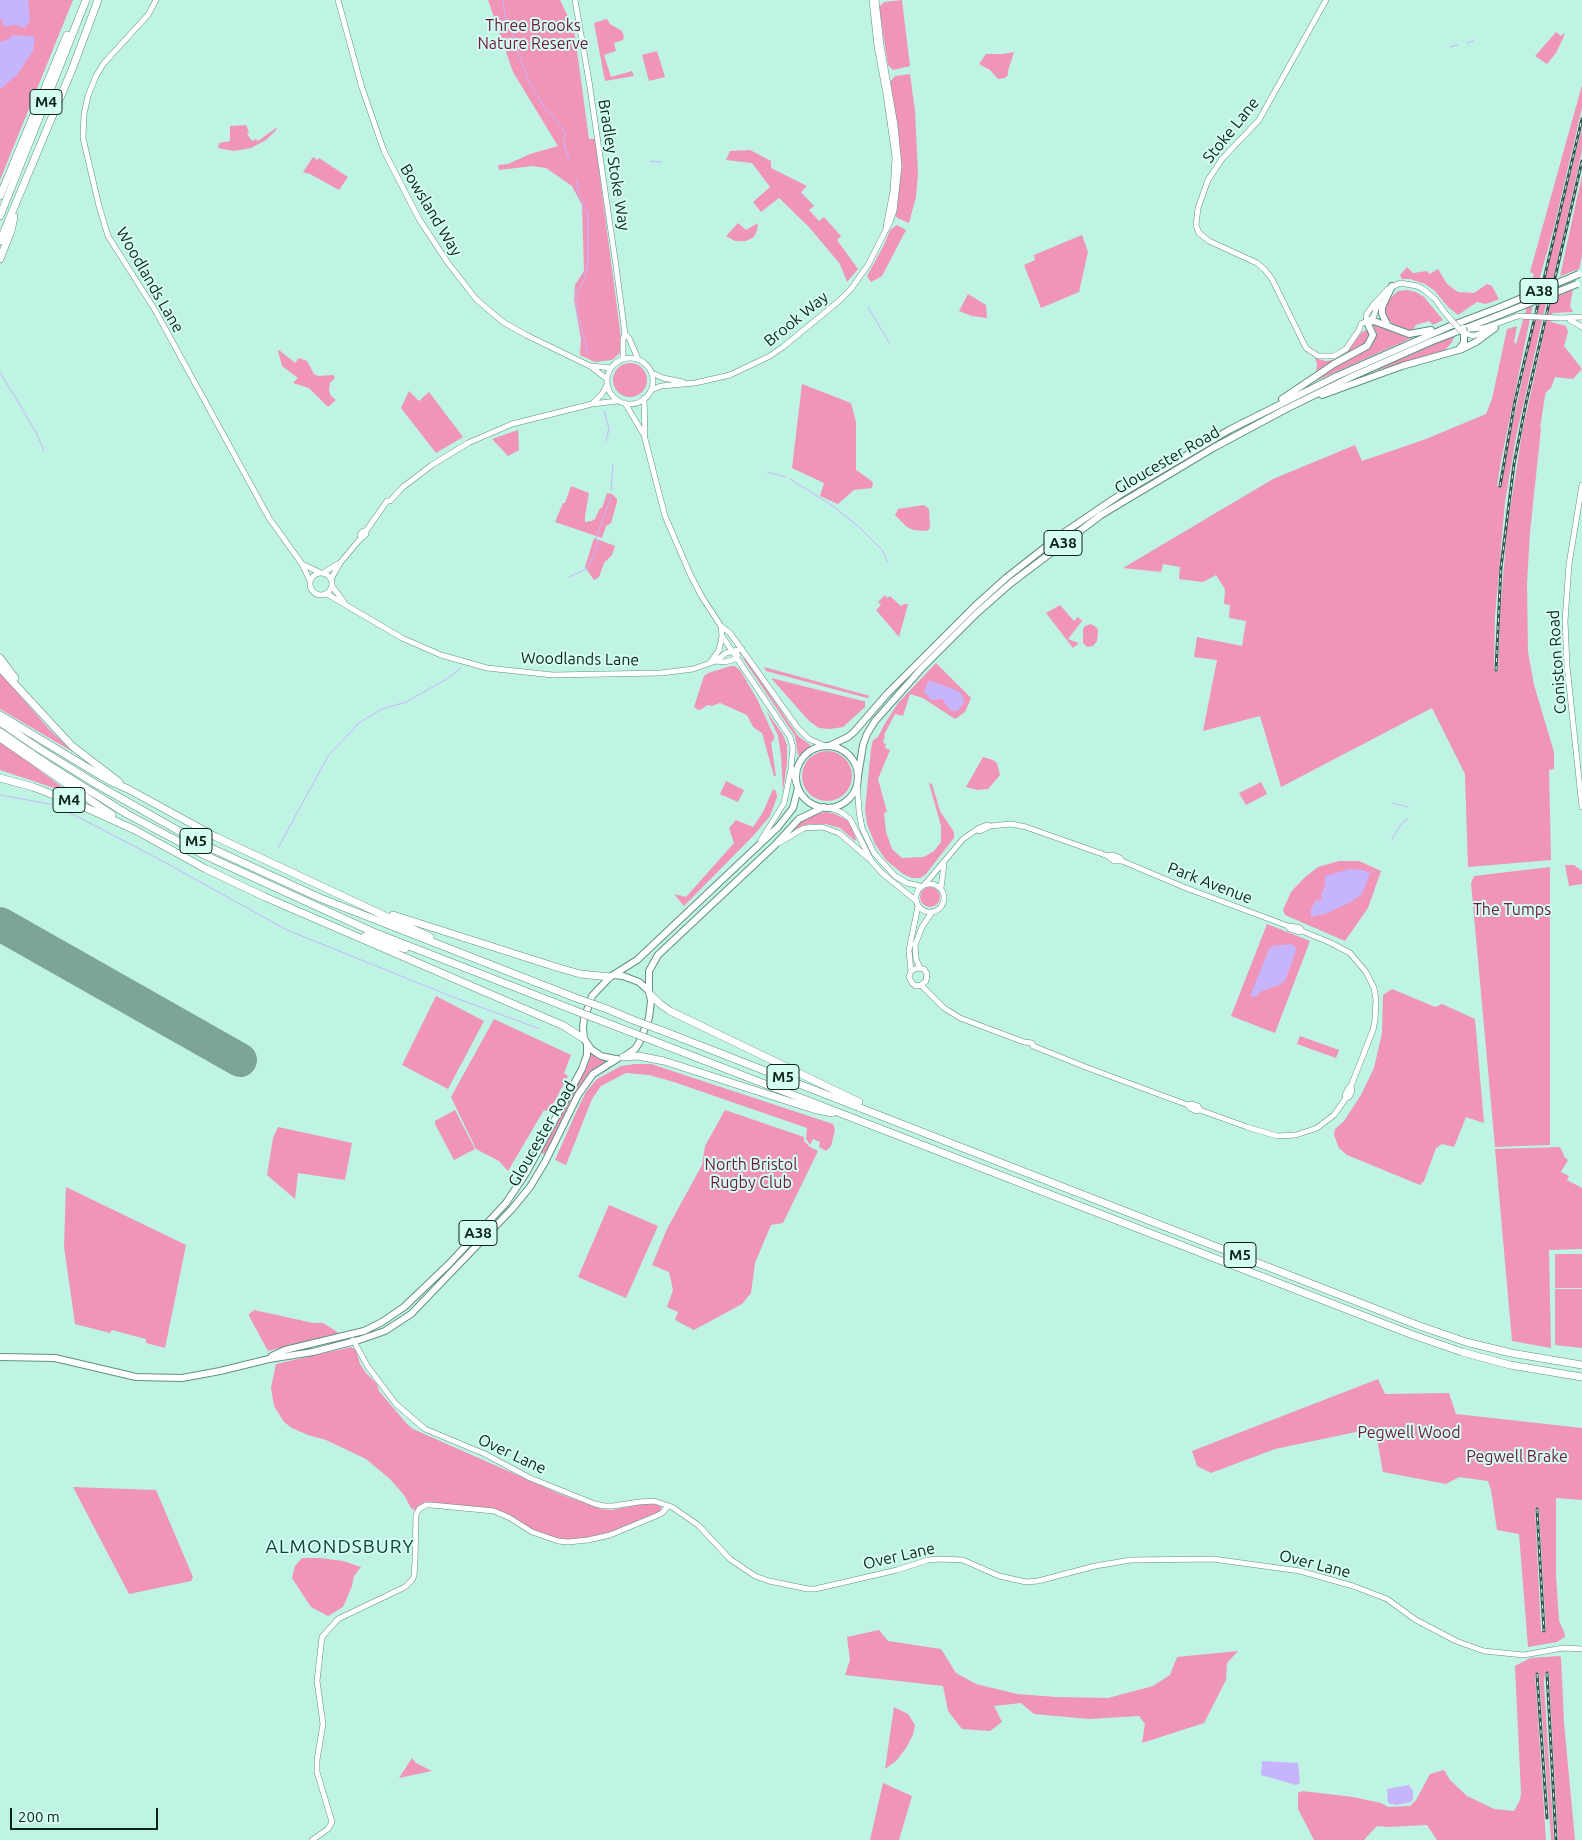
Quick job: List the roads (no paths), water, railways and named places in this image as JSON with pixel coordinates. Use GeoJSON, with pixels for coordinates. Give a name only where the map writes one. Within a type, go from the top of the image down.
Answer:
{"type":"FeatureCollection","features":[{"type":"Feature","properties":{"kind":"highway","name":"M4"},"geometry":{"type":"LineString","coordinates":[[0,196],[84,0]]}},
{"type":"Feature","properties":{"kind":"highway","name":"M4"},"geometry":{"type":"LineString","coordinates":[[0,215],[84,0]]}},
{"type":"Feature","properties":{"kind":"highway","name":"M4"},"geometry":{"type":"LineString","coordinates":[[0,241],[73,67],[98,0]]}},
{"type":"Feature","properties":{"kind":"highway"},"geometry":{"type":"LineString","coordinates":[[0,259],[11,231],[18,200]]}},
{"type":"Feature","properties":{"kind":"highway","name":"M5"},"geometry":{"type":"LineString","coordinates":[[0,658],[42,714]]}},
{"type":"Feature","properties":{"kind":"highway","name":"M5"},"geometry":{"type":"LineString","coordinates":[[0,668],[72,746],[128,788]]}},
{"type":"Feature","properties":{"kind":"highway","name":"M5"},"geometry":{"type":"LineString","coordinates":[[0,715],[108,780],[128,788],[216,837],[367,906],[457,950]]}},
{"type":"Feature","properties":{"kind":"highway","name":"M5"},"geometry":{"type":"LineString","coordinates":[[0,722],[96,784],[202,844],[320,898],[1417,1325],[1466,1342],[1511,1354],[1582,1365]]}},
{"type":"Feature","properties":{"kind":"highway","name":"M5"},"geometry":{"type":"LineString","coordinates":[[0,732],[127,814],[200,853],[365,928],[453,964],[1413,1336],[1510,1365],[1582,1377]]}},
{"type":"Feature","properties":{"kind":"highway","name":"M5"},"geometry":{"type":"LineString","coordinates":[[0,738],[135,830],[206,869],[330,926],[564,1026],[585,1042]]}},
{"type":"Feature","properties":{"kind":"highway","name":"M4"},"geometry":{"type":"LineString","coordinates":[[0,778],[33,787],[80,805],[135,830]]}},
{"type":"Feature","properties":{"kind":"highway","name":"M5"},"geometry":{"type":"LineString","coordinates":[[367,906],[580,974],[612,976]]}},
{"type":"Feature","properties":{"kind":"highway","name":"M5"},"geometry":{"type":"LineString","coordinates":[[330,926],[453,964]]}},
{"type":"Feature","properties":{"kind":"highway","name":"M5"},"geometry":{"type":"LineString","coordinates":[[649,993],[670,1011],[904,1124]]}},
{"type":"Feature","properties":{"kind":"highway","name":"M5"},"geometry":{"type":"LineString","coordinates":[[620,1058],[638,1056],[652,1058],[813,1109],[854,1118]]}},
{"type":"Feature","properties":{"kind":"main road","name":"Gloucester Road"},"geometry":{"type":"LineString","coordinates":[[827,746],[848,738],[871,711],[975,606],[1020,566],[1062,534],[1121,494],[1229,430],[1337,376],[1448,327],[1580,274]]}},
{"type":"Feature","properties":{"kind":"main road","name":"Gloucester Road"},"geometry":{"type":"LineString","coordinates":[[858,779],[864,740],[875,721],[922,668],[1011,583],[1101,515],[1213,448],[1351,377],[1430,342],[1579,283]]}},
{"type":"Feature","properties":{"kind":"main road"},"geometry":{"type":"LineString","coordinates":[[1388,327],[1382,314],[1382,307],[1392,286]]}},
{"type":"Feature","properties":{"kind":"main road"},"geometry":{"type":"LineString","coordinates":[[1258,415],[1334,364],[1367,346],[1373,335],[1367,322],[1374,321],[1409,334],[1448,327]]}},
{"type":"Feature","properties":{"kind":"main road"},"geometry":{"type":"LineString","coordinates":[[1284,410],[1397,368],[1458,350],[1476,342],[1495,328]]}},
{"type":"Feature","properties":{"kind":"main road"},"geometry":{"type":"LineString","coordinates":[[1458,350],[1464,342],[1463,330]]}},
{"type":"Feature","properties":{"kind":"main road"},"geometry":{"type":"LineString","coordinates":[[827,746],[838,748],[850,756],[857,768],[858,779],[855,789],[839,805],[826,807],[799,819],[774,846],[658,955],[649,970],[651,1011],[639,1043],[632,1052],[620,1058],[608,1059],[601,1056],[585,1042],[584,1019],[592,996],[612,976],[644,954],[778,827],[790,814],[796,802],[798,766],[805,755],[814,748],[827,746]]}},
{"type":"Feature","properties":{"kind":"main road"},"geometry":{"type":"LineString","coordinates":[[797,785],[805,799],[811,803],[826,807]]}},
{"type":"Feature","properties":{"kind":"main road"},"geometry":{"type":"LineString","coordinates":[[612,976],[634,979],[649,993]]}},
{"type":"Feature","properties":{"kind":"main road","name":"Gloucester Road"},"geometry":{"type":"LineString","coordinates":[[269,1358],[285,1350],[355,1333],[382,1322],[404,1307],[449,1264],[506,1203],[526,1173],[582,1068],[586,1054],[585,1042]]}},
{"type":"Feature","properties":{"kind":"main road","name":"Gloucester Road"},"geometry":{"type":"LineString","coordinates":[[0,1357],[55,1358],[136,1377],[170,1379],[206,1374],[269,1358],[313,1352],[385,1331],[410,1314],[506,1216],[535,1179],[578,1095],[593,1074],[620,1058]]}},
{"type":"Feature","properties":{"kind":"street","name":"Woodlands Lane"},"geometry":{"type":"LineString","coordinates":[[156,0],[148,15],[104,63],[96,76],[88,96],[84,114],[83,138],[99,206],[108,236],[155,310],[269,518],[302,564],[310,580]]}},
{"type":"Feature","properties":{"kind":"street","name":"Bowsland Way"},"geometry":{"type":"LineString","coordinates":[[338,0],[362,88],[384,151],[406,196],[438,250],[476,299],[503,322],[590,366],[607,382]]}},
{"type":"Feature","properties":{"kind":"street","name":"Bradley Stoke Way"},"geometry":{"type":"LineString","coordinates":[[575,0],[605,184],[625,334],[623,339],[623,359]]}},
{"type":"Feature","properties":{"kind":"street","name":"Brook Way"},"geometry":{"type":"LineString","coordinates":[[651,390],[662,386],[715,379],[757,364],[783,347],[851,289],[868,266],[890,222],[895,206],[899,166],[892,100],[879,46],[874,0]]}},
{"type":"Feature","properties":{"kind":"street","name":"Stoke Lane"},"geometry":{"type":"LineString","coordinates":[[1326,0],[1259,120],[1222,159],[1208,180],[1198,208],[1196,225],[1199,233],[1209,242],[1257,263],[1265,270],[1272,279],[1300,338],[1311,352],[1318,356],[1326,357],[1340,353],[1364,327],[1367,322],[1366,315],[1392,286]]}},
{"type":"Feature","properties":{"kind":"street"},"geometry":{"type":"LineString","coordinates":[[1392,286],[1404,283],[1417,286],[1435,299],[1463,330],[1477,335],[1495,328],[1502,322]]}},
{"type":"Feature","properties":{"kind":"street"},"geometry":{"type":"LineString","coordinates":[[1463,330],[1484,328],[1518,316],[1582,317]]}},
{"type":"Feature","properties":{"kind":"street"},"geometry":{"type":"LineString","coordinates":[[1564,318],[1582,327]]}},
{"type":"Feature","properties":{"kind":"street","name":"Bradley Stoke Way"},"geometry":{"type":"LineString","coordinates":[[625,334],[629,338],[638,359]]}},
{"type":"Feature","properties":{"kind":"street"},"geometry":{"type":"LineString","coordinates":[[340,563],[322,573],[314,575],[310,580],[310,588],[314,594],[321,596],[327,594],[332,586],[331,579],[340,563],[361,538],[360,535],[363,531],[366,531],[383,508],[383,505],[432,465],[468,442],[512,424],[592,404],[617,401],[625,404],[636,402],[644,398],[651,390],[653,382],[652,373],[646,364],[638,359],[630,357],[623,359],[611,368],[602,394],[592,404]]}},
{"type":"Feature","properties":{"kind":"street","name":"Bowsland Way"},"geometry":{"type":"LineString","coordinates":[[590,366],[611,368]]}},
{"type":"Feature","properties":{"kind":"street","name":"Brook Way"},"geometry":{"type":"LineString","coordinates":[[652,373],[663,378],[689,383]]}},
{"type":"Feature","properties":{"kind":"street"},"geometry":{"type":"LineString","coordinates":[[607,382],[612,395],[617,401]]}},
{"type":"Feature","properties":{"kind":"street"},"geometry":{"type":"LineString","coordinates":[[644,398],[644,436]]}},
{"type":"Feature","properties":{"kind":"street"},"geometry":{"type":"LineString","coordinates":[[625,404],[644,436],[666,516],[690,574],[721,626],[730,633],[802,734],[827,746]]}},
{"type":"Feature","properties":{"kind":"street","name":"Coniston Road"},"geometry":{"type":"LineString","coordinates":[[1582,485],[1569,564],[1565,621],[1567,666],[1582,807]]}},
{"type":"Feature","properties":{"kind":"street","name":"Woodlands Lane"},"geometry":{"type":"LineString","coordinates":[[302,564],[322,573]]}},
{"type":"Feature","properties":{"kind":"street"},"geometry":{"type":"LineString","coordinates":[[322,573],[331,579]]}},
{"type":"Feature","properties":{"kind":"street","name":"Woodlands Lane"},"geometry":{"type":"LineString","coordinates":[[332,586],[345,603]]}},
{"type":"Feature","properties":{"kind":"street","name":"Woodlands Lane"},"geometry":{"type":"LineString","coordinates":[[327,594],[402,638],[441,655],[487,668],[564,675],[661,673],[693,669],[716,661],[724,654],[742,649]]}},
{"type":"Feature","properties":{"kind":"street"},"geometry":{"type":"LineString","coordinates":[[710,663],[719,650],[722,636],[721,626]]}},
{"type":"Feature","properties":{"kind":"street"},"geometry":{"type":"LineString","coordinates":[[722,636],[790,737],[793,748],[784,802],[760,843]]}},
{"type":"Feature","properties":{"kind":"street"},"geometry":{"type":"LineString","coordinates":[[737,657],[742,649]]}},
{"type":"Feature","properties":{"kind":"street","name":"Woodlands Lane"},"geometry":{"type":"LineString","coordinates":[[716,661],[725,662],[737,657]]}},
{"type":"Feature","properties":{"kind":"street"},"geometry":{"type":"LineString","coordinates":[[791,766],[797,785]]}},
{"type":"Feature","properties":{"kind":"street"},"geometry":{"type":"LineString","coordinates":[[858,779],[861,823],[866,839],[874,853],[895,876],[907,883],[922,885],[930,883],[941,888]]}},
{"type":"Feature","properties":{"kind":"street"},"geometry":{"type":"LineString","coordinates":[[826,807],[841,812],[850,819],[872,862]]}},
{"type":"Feature","properties":{"kind":"street","name":"Park Avenue"},"geometry":{"type":"LineString","coordinates":[[921,986],[944,1008],[960,1018],[1024,1042],[1030,1047],[1034,1046],[1188,1105],[1198,1106],[1200,1110],[1266,1134],[1278,1136],[1296,1135],[1317,1128],[1334,1115],[1350,1094],[1351,1086],[1375,1020],[1376,999],[1374,988],[1366,972],[1350,953],[1331,942],[1290,929],[1288,926],[1026,826],[1005,824],[990,826],[988,824],[979,828],[964,839],[922,885]]}},
{"type":"Feature","properties":{"kind":"street"},"geometry":{"type":"LineString","coordinates":[[774,846],[804,828],[822,827],[839,833],[882,873],[915,900],[918,906],[927,912],[932,912]]}},
{"type":"Feature","properties":{"kind":"street"},"geometry":{"type":"LineString","coordinates":[[930,994],[926,981],[927,974],[920,968],[916,959],[916,945],[922,927],[932,912],[941,907],[944,901],[941,888],[944,863]]}},
{"type":"Feature","properties":{"kind":"street"},"geometry":{"type":"LineString","coordinates":[[915,900],[915,895],[922,885]]}},
{"type":"Feature","properties":{"kind":"street"},"geometry":{"type":"LineString","coordinates":[[918,906],[909,950],[911,971],[909,976],[912,983],[916,986],[921,986],[926,981]]}},
{"type":"Feature","properties":{"kind":"street"},"geometry":{"type":"LineString","coordinates":[[911,971],[920,968]]}},
{"type":"Feature","properties":{"kind":"street","name":"Over Lane"},"geometry":{"type":"LineString","coordinates":[[355,1333],[363,1359],[396,1404],[425,1429],[485,1454],[530,1478],[595,1504],[613,1506],[654,1501],[668,1506],[698,1525],[730,1559],[755,1576],[769,1581],[808,1589],[940,1559],[964,1560],[1000,1576],[1026,1582],[1131,1560],[1213,1559],[1300,1570],[1345,1584],[1387,1599],[1416,1620],[1456,1641],[1484,1651],[1524,1655],[1563,1648],[1582,1650]]}},
{"type":"Feature","properties":{"kind":"street"},"geometry":{"type":"LineString","coordinates":[[312,1840],[328,1829],[332,1822],[317,1772],[323,1724],[317,1681],[322,1637],[338,1619],[405,1586],[412,1580],[415,1561],[416,1515],[419,1509],[426,1505],[494,1511],[510,1518],[532,1532],[558,1541],[568,1542],[610,1535],[662,1513],[668,1506]]}},
{"type":"Feature","properties":{"kind":"waterway"},"geometry":{"type":"LineString","coordinates":[[503,0],[505,15],[529,81],[546,111],[552,114],[565,133],[564,144],[569,159]]}},
{"type":"Feature","properties":{"kind":"waterway"},"geometry":{"type":"LineString","coordinates":[[1467,43],[1474,41]]}},
{"type":"Feature","properties":{"kind":"waterway"},"geometry":{"type":"LineString","coordinates":[[1450,47],[1458,45]]}},
{"type":"Feature","properties":{"kind":"waterway"},"geometry":{"type":"LineString","coordinates":[[650,161],[661,162]]}},
{"type":"Feature","properties":{"kind":"waterway"},"geometry":{"type":"LineString","coordinates":[[576,179],[579,194],[588,215],[588,264],[583,283],[576,293],[576,306],[588,355]]}},
{"type":"Feature","properties":{"kind":"waterway"},"geometry":{"type":"LineString","coordinates":[[799,192],[804,198]]}},
{"type":"Feature","properties":{"kind":"waterway"},"geometry":{"type":"LineString","coordinates":[[868,307],[890,344]]}},
{"type":"Feature","properties":{"kind":"waterway"},"geometry":{"type":"LineString","coordinates":[[0,372],[36,432],[44,451]]}},
{"type":"Feature","properties":{"kind":"waterway"},"geometry":{"type":"LineString","coordinates":[[604,411],[609,429],[606,441]]}},
{"type":"Feature","properties":{"kind":"waterway"},"geometry":{"type":"LineString","coordinates":[[611,490],[613,465]]}},
{"type":"Feature","properties":{"kind":"waterway"},"geometry":{"type":"LineString","coordinates":[[767,472],[786,477]]}},
{"type":"Feature","properties":{"kind":"waterway"},"geometry":{"type":"LineString","coordinates":[[790,479],[833,506],[859,527],[882,550],[888,562]]}},
{"type":"Feature","properties":{"kind":"waterway"},"geometry":{"type":"LineString","coordinates":[[569,577],[588,568],[598,545],[596,538],[611,497]]}},
{"type":"Feature","properties":{"kind":"waterway"},"geometry":{"type":"LineString","coordinates":[[278,848],[328,756],[359,723],[382,709],[406,702],[445,680],[461,668]]}},
{"type":"Feature","properties":{"kind":"waterway"},"geometry":{"type":"LineString","coordinates":[[0,795],[55,805],[155,857],[287,930],[453,997],[540,1029]]}},
{"type":"Feature","properties":{"kind":"waterway"},"geometry":{"type":"LineString","coordinates":[[1393,803],[1408,807]]}},
{"type":"Feature","properties":{"kind":"waterway"},"geometry":{"type":"LineString","coordinates":[[1392,839],[1402,823],[1408,819]]}},
{"type":"Feature","properties":{"kind":"waterway"},"geometry":{"type":"LineString","coordinates":[[1369,873],[1373,871]]}},
{"type":"Feature","properties":{"kind":"railway"},"geometry":{"type":"LineString","coordinates":[[1500,486],[1515,401],[1582,119]]}},
{"type":"Feature","properties":{"kind":"railway"},"geometry":{"type":"LineString","coordinates":[[1496,670],[1501,567],[1514,464],[1526,403],[1582,161]]}},
{"type":"Feature","properties":{"kind":"railway"},"geometry":{"type":"LineString","coordinates":[[1537,1509],[1544,1631]]}},
{"type":"Feature","properties":{"kind":"railway"},"geometry":{"type":"LineString","coordinates":[[1547,1673],[1556,1840]]}},
{"type":"Feature","properties":{"kind":"railway"},"geometry":{"type":"LineString","coordinates":[[1537,1674],[1547,1818]]}},
{"type":"Feature","properties":{"kind":"district","name":"ALMONDSBURY"},"geometry":{"type":"Point","coordinates":[340,1547]}},
{"type":"Feature","properties":{"kind":"park label","name":"Three Brooks Nature Reserve"},"geometry":{"type":"Point","coordinates":[533,35]}},
{"type":"Feature","properties":{"kind":"park label","name":"The Tumps"},"geometry":{"type":"Point","coordinates":[1512,910]}},
{"type":"Feature","properties":{"kind":"park label","name":"North Bristol Rugby Club"},"geometry":{"type":"Point","coordinates":[751,1174]}},
{"type":"Feature","properties":{"kind":"park label","name":"Pegwell Wood"},"geometry":{"type":"Point","coordinates":[1409,1433]}},
{"type":"Feature","properties":{"kind":"park label","name":"Pegwell Brake"},"geometry":{"type":"Point","coordinates":[1517,1457]}}]}
